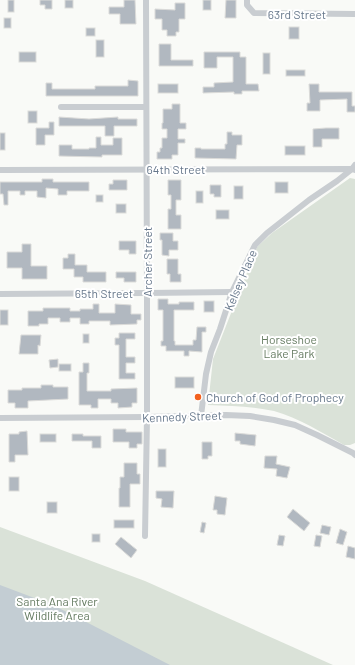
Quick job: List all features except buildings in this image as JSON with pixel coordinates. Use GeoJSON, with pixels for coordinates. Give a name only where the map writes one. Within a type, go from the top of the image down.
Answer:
{"type":"FeatureCollection","features":[{"type":"Feature","properties":{"kind":"street","name":"Archer Street"},"geometry":{"type":"LineString","coordinates":[[145,536],[147,417],[146,0]]}},
{"type":"Feature","properties":{"kind":"street","name":"63rd Street"},"geometry":{"type":"LineString","coordinates":[[247,0],[248,5],[254,13],[355,14]]}},
{"type":"Feature","properties":{"kind":"street"},"geometry":{"type":"LineString","coordinates":[[61,107],[146,107]]}},
{"type":"Feature","properties":{"kind":"street","name":"64th Street"},"geometry":{"type":"LineString","coordinates":[[0,170],[354,168]]}},
{"type":"Feature","properties":{"kind":"street","name":"Kelsey Place"},"geometry":{"type":"LineString","coordinates":[[201,416],[206,374],[211,352],[232,292],[255,245],[267,233],[309,200],[354,168]]}},
{"type":"Feature","properties":{"kind":"street","name":"65th Street"},"geometry":{"type":"LineString","coordinates":[[0,294],[232,292]]}},
{"type":"Feature","properties":{"kind":"street","name":"Kennedy Street"},"geometry":{"type":"LineString","coordinates":[[0,418],[250,416],[274,420],[295,426],[354,453]]}},
{"type":"Feature","properties":{"kind":"green space","name":"Horseshoe Lake Park"},"geometry":{"type":"Polygon","coordinates":[[[350,178],[355,179],[355,443],[344,445],[301,421],[274,411],[249,407],[208,405],[213,359],[257,247],[272,233],[350,178]]]}},
{"type":"Feature","properties":{"kind":"green space","name":"Santa Ana River Wildlife Area"},"geometry":{"type":"Polygon","coordinates":[[[0,527],[145,581],[333,665],[0,665],[0,527]]]}},
{"type":"Feature","properties":{"kind":"shaded area"},"geometry":{"type":"Polygon","coordinates":[[[0,585],[53,605],[170,665],[0,665],[0,585]]]}},
{"type":"Feature","properties":{"kind":"place","name":"Church of God of Prophecy"},"geometry":{"type":"Point","coordinates":[198,397]}}]}
